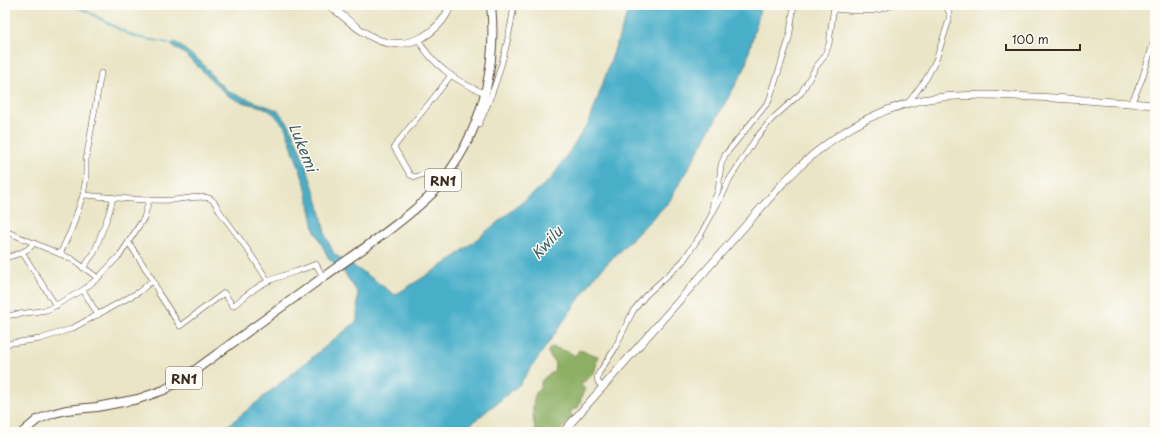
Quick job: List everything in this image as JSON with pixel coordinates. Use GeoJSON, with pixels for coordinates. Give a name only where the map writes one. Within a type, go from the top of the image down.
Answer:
{"type":"FeatureCollection","features":[{"type":"Feature","properties":{"kind":"highway","name":"RN1"},"geometry":{"type":"LineString","coordinates":[[23,432],[37,420],[51,414],[66,410],[97,407],[138,399],[164,390],[188,376],[412,212],[438,188],[466,146],[479,115],[491,63],[491,5]]}},
{"type":"Feature","properties":{"kind":"main road"},"geometry":{"type":"LineString","coordinates":[[329,5],[369,36],[385,43],[401,43],[418,39],[433,32],[448,12],[450,5]]}},
{"type":"Feature","properties":{"kind":"main road"},"geometry":{"type":"LineString","coordinates":[[564,432],[748,221],[800,166],[836,137],[850,128],[882,112],[921,100],[969,95],[1019,96],[1155,105]]}},
{"type":"Feature","properties":{"kind":"street"},"geometry":{"type":"LineString","coordinates":[[338,12],[344,5]]}},
{"type":"Feature","properties":{"kind":"street"},"geometry":{"type":"LineString","coordinates":[[466,146],[480,121],[496,83],[506,51],[514,5]]}},
{"type":"Feature","properties":{"kind":"street"},"geometry":{"type":"LineString","coordinates":[[712,213],[712,208],[718,191],[721,165],[725,155],[769,101],[789,39],[794,5]]}},
{"type":"Feature","properties":{"kind":"street"},"geometry":{"type":"LineString","coordinates":[[603,388],[598,382],[598,373],[614,350],[633,311],[646,295],[668,276],[682,261],[700,236],[729,180],[756,138],[772,119],[801,93],[816,67],[824,57],[829,44],[834,7],[854,11],[873,11],[892,5]]}},
{"type":"Feature","properties":{"kind":"street"},"geometry":{"type":"LineString","coordinates":[[906,105],[926,79],[936,60],[949,20],[949,12],[945,5]]}},
{"type":"Feature","properties":{"kind":"street"},"geometry":{"type":"LineString","coordinates":[[1131,104],[1142,79],[1155,38]]}},
{"type":"Feature","properties":{"kind":"street"},"geometry":{"type":"LineString","coordinates":[[418,39],[427,54],[452,75],[472,88],[485,93]]}},
{"type":"Feature","properties":{"kind":"street"},"geometry":{"type":"LineString","coordinates":[[60,254],[72,228],[83,195],[86,178],[86,160],[101,73]]}},
{"type":"Feature","properties":{"kind":"street"},"geometry":{"type":"LineString","coordinates":[[438,188],[424,174],[415,177],[410,175],[394,146],[452,75]]}},
{"type":"Feature","properties":{"kind":"street"},"geometry":{"type":"LineString","coordinates":[[83,195],[149,200],[204,197],[210,199],[214,202],[268,281]]}},
{"type":"Feature","properties":{"kind":"street"},"geometry":{"type":"LineString","coordinates":[[83,268],[94,253],[113,198]]}},
{"type":"Feature","properties":{"kind":"street"},"geometry":{"type":"LineString","coordinates":[[5,316],[46,310],[56,306],[83,290],[98,278],[120,255],[128,243],[144,218],[149,200]]}},
{"type":"Feature","properties":{"kind":"street"},"geometry":{"type":"LineString","coordinates":[[5,231],[72,259],[98,278]]}},
{"type":"Feature","properties":{"kind":"street"},"geometry":{"type":"LineString","coordinates":[[5,258],[22,252],[31,247],[34,243]]}},
{"type":"Feature","properties":{"kind":"street"},"geometry":{"type":"LineString","coordinates":[[128,243],[153,280],[159,294],[180,326],[224,293],[233,306],[268,281],[316,264],[324,277]]}},
{"type":"Feature","properties":{"kind":"street"},"geometry":{"type":"LineString","coordinates":[[22,252],[56,306]]}},
{"type":"Feature","properties":{"kind":"street"},"geometry":{"type":"LineString","coordinates":[[5,344],[40,339],[71,329],[139,292],[153,280]]}},
{"type":"Feature","properties":{"kind":"street"},"geometry":{"type":"LineString","coordinates":[[83,290],[98,315]]}},
{"type":"Feature","properties":{"kind":"green space"},"geometry":{"type":"Polygon","coordinates":[[[552,347],[569,352],[575,356],[579,350],[598,356],[595,371],[584,382],[582,381],[581,385],[585,389],[578,408],[570,411],[572,416],[570,419],[559,432],[536,432],[533,418],[533,402],[536,393],[541,386],[541,382],[554,371],[555,363],[548,353],[549,349],[552,347]]]}},
{"type":"Feature","properties":{"kind":"water","name":"Kwilu"},"geometry":{"type":"Polygon","coordinates":[[[630,5],[761,5],[745,68],[669,202],[595,276],[519,385],[461,432],[220,432],[357,321],[358,293],[343,271],[329,259],[314,229],[305,184],[285,127],[274,114],[265,108],[239,101],[227,95],[186,55],[171,45],[175,42],[201,62],[216,80],[229,92],[277,110],[290,126],[305,163],[319,205],[326,237],[334,254],[366,274],[395,295],[451,260],[552,178],[590,120],[630,5]]]}},
{"type":"Feature","properties":{"kind":"waterway","name":"Lukemi"},"geometry":{"type":"LineString","coordinates":[[73,5],[134,36],[173,45]]}}]}
